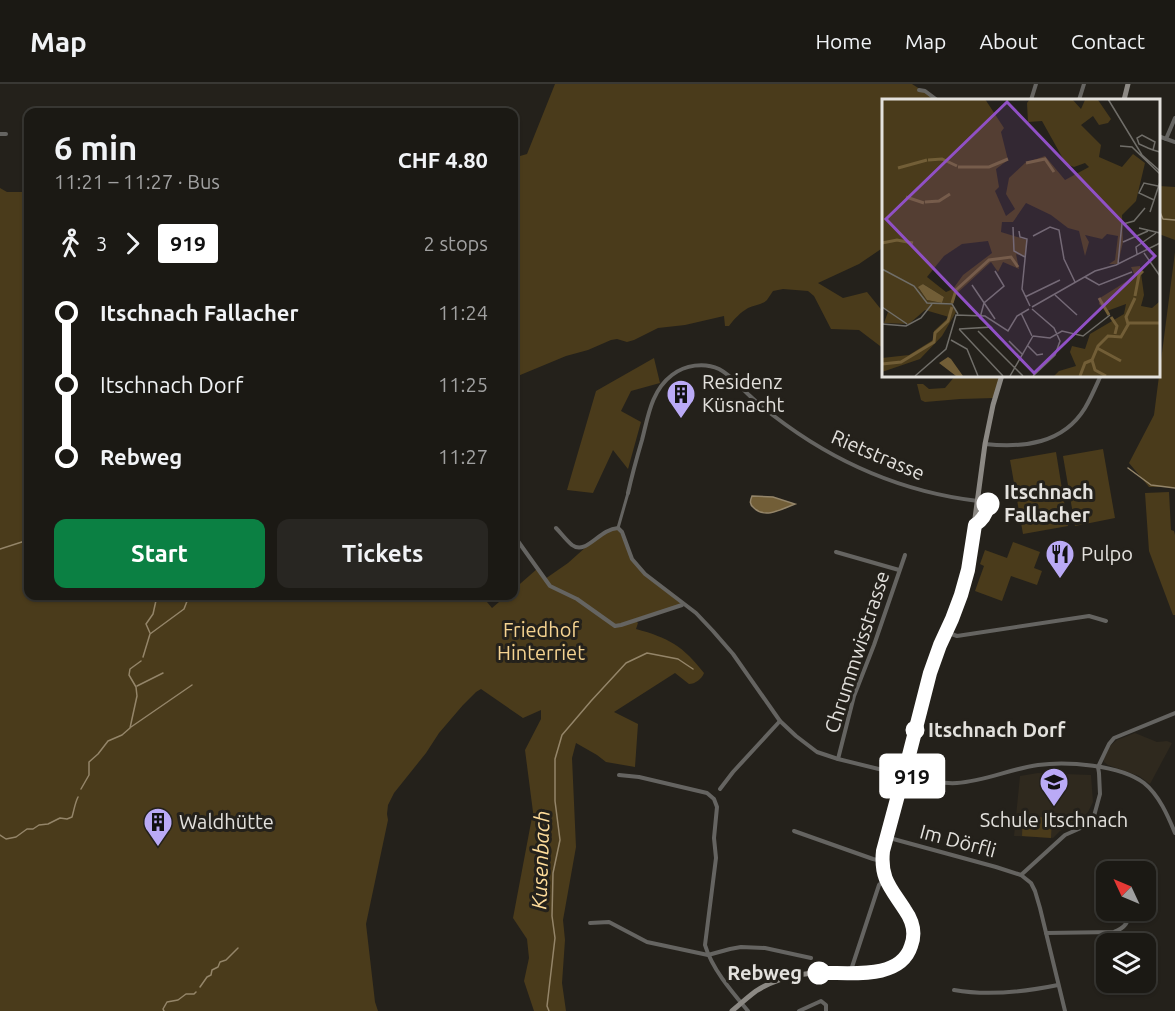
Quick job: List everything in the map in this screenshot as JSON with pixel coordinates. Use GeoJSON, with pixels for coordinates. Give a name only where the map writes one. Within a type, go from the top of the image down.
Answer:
{"type":"FeatureCollection","features":[{"type":"Feature","properties":{"kind":"main road"},"geometry":{"type":"LineString","coordinates":[[1124,99],[1128,84]]}},
{"type":"Feature","properties":{"kind":"main road"},"geometry":{"type":"LineString","coordinates":[[906,767],[930,673],[957,607],[968,570],[986,444],[1002,376]]}},
{"type":"Feature","properties":{"kind":"main road"},"geometry":{"type":"LineString","coordinates":[[906,767],[911,771],[912,777],[908,783],[901,784],[896,780],[895,773],[899,768],[906,767]]}},
{"type":"Feature","properties":{"kind":"main road"},"geometry":{"type":"LineString","coordinates":[[732,1011],[762,987],[787,977],[809,973],[877,972],[896,965],[903,959],[911,946],[913,932],[910,918],[885,879],[882,861],[886,837],[901,784]]}},
{"type":"Feature","properties":{"kind":"street"},"geometry":{"type":"LineString","coordinates":[[925,91],[929,84]]}},
{"type":"Feature","properties":{"kind":"street"},"geometry":{"type":"LineString","coordinates":[[1031,99],[1036,84]]}},
{"type":"Feature","properties":{"kind":"street"},"geometry":{"type":"LineString","coordinates":[[1078,99],[1084,84]]}},
{"type":"Feature","properties":{"kind":"street"},"geometry":{"type":"LineString","coordinates":[[919,90],[925,91],[937,99]]}},
{"type":"Feature","properties":{"kind":"street"},"geometry":{"type":"LineString","coordinates":[[1166,139],[1175,118]]}},
{"type":"Feature","properties":{"kind":"street"},"geometry":{"type":"LineString","coordinates":[[0,134],[6,134]]}},
{"type":"Feature","properties":{"kind":"street"},"geometry":{"type":"LineString","coordinates":[[1160,137],[1175,142]]}},
{"type":"Feature","properties":{"kind":"street","name":"Rietstrasse"},"geometry":{"type":"LineString","coordinates":[[618,528],[649,411],[657,391],[664,382],[680,370],[704,365],[720,369],[729,375],[772,415],[837,458],[913,489],[978,501]]}},
{"type":"Feature","properties":{"kind":"street"},"geometry":{"type":"LineString","coordinates":[[986,444],[1021,446],[1033,444],[1065,430],[1084,409],[1100,376]]}},
{"type":"Feature","properties":{"kind":"street"},"geometry":{"type":"LineString","coordinates":[[556,528],[573,546],[579,548],[587,546],[608,530],[618,528],[622,532],[632,559],[645,574],[702,619],[733,654],[780,721],[796,736],[817,752],[895,773]]}},
{"type":"Feature","properties":{"kind":"street"},"geometry":{"type":"LineString","coordinates":[[518,541],[550,586],[577,599],[615,626],[682,604]]}},
{"type":"Feature","properties":{"kind":"street"},"geometry":{"type":"LineString","coordinates":[[836,552],[899,570]]}},
{"type":"Feature","properties":{"kind":"street","name":"Chrummwisstrasse"},"geometry":{"type":"LineString","coordinates":[[838,759],[854,696],[873,648],[904,555]]}},
{"type":"Feature","properties":{"kind":"street"},"geometry":{"type":"LineString","coordinates":[[946,632],[957,636],[1089,616],[1106,621]]}},
{"type":"Feature","properties":{"kind":"street"},"geometry":{"type":"LineString","coordinates":[[1065,1011],[1035,891],[1031,883],[1021,875],[1065,835],[1083,827],[1094,816],[1100,794],[1098,767],[1108,744],[1114,738],[1175,713]]}},
{"type":"Feature","properties":{"kind":"street"},"geometry":{"type":"LineString","coordinates":[[720,789],[780,721]]}},
{"type":"Feature","properties":{"kind":"street"},"geometry":{"type":"LineString","coordinates":[[912,777],[955,783],[1040,764],[1098,767],[1121,772],[1146,785],[1158,798],[1175,833]]}},
{"type":"Feature","properties":{"kind":"street"},"geometry":{"type":"LineString","coordinates":[[619,776],[639,777],[707,793],[714,799],[717,807],[714,838],[716,858],[705,945],[708,955],[748,1011]]}},
{"type":"Feature","properties":{"kind":"street"},"geometry":{"type":"LineString","coordinates":[[794,831],[882,861]]}},
{"type":"Feature","properties":{"kind":"street","name":"Im Dörfli"},"geometry":{"type":"LineString","coordinates":[[886,837],[1021,875]]}},
{"type":"Feature","properties":{"kind":"street"},"geometry":{"type":"LineString","coordinates":[[852,972],[879,885],[885,879]]}},
{"type":"Feature","properties":{"kind":"street"},"geometry":{"type":"LineString","coordinates":[[1046,933],[1114,932],[1122,929],[1128,921]]}},
{"type":"Feature","properties":{"kind":"street"},"geometry":{"type":"LineString","coordinates":[[590,923],[609,922],[647,942],[708,955],[730,949],[765,948],[811,958]]}},
{"type":"Feature","properties":{"kind":"street"},"geometry":{"type":"LineString","coordinates":[[954,990],[985,993],[1008,992],[1058,985]]}},
{"type":"Feature","properties":{"kind":"street"},"geometry":{"type":"LineString","coordinates":[[799,1011],[821,1001],[826,1005],[826,1011]]}},
{"type":"Feature","properties":{"kind":"shaded area"},"geometry":{"type":"Polygon","coordinates":[[[752,496],[773,497],[795,504],[774,512],[763,513],[751,505],[752,496]]]}},
{"type":"Feature","properties":{"kind":"shaded area"},"geometry":{"type":"Polygon","coordinates":[[[1135,733],[1157,742],[1172,743],[1150,784],[1139,776],[1104,762],[1110,746],[1117,740],[1135,733]]]}},
{"type":"Feature","properties":{"kind":"shaded area","name":"Schule Itschnach"},"geometry":{"type":"Polygon","coordinates":[[[1038,773],[1091,775],[1093,802],[1088,812],[1080,820],[1060,831],[1053,838],[1014,836],[1020,776],[1038,773]]]}},
{"type":"Feature","properties":{"kind":"green space"},"geometry":{"type":"Polygon","coordinates":[[[555,84],[912,84],[935,99],[882,99],[882,248],[859,264],[818,283],[843,298],[867,292],[882,311],[882,347],[859,330],[831,329],[814,296],[808,291],[783,289],[773,291],[765,302],[745,310],[729,326],[725,326],[724,316],[685,325],[658,328],[627,342],[611,340],[518,376],[518,157],[527,154],[555,84]]]}},
{"type":"Feature","properties":{"kind":"green space"},"geometry":{"type":"Polygon","coordinates":[[[1160,186],[1175,187],[1175,240],[1160,234],[1160,186]]]}},
{"type":"Feature","properties":{"kind":"green space","name":"Friedhof Hinterriet"},"geometry":{"type":"Polygon","coordinates":[[[0,188],[7,192],[24,192],[24,600],[485,600],[492,608],[501,600],[518,600],[518,586],[537,569],[545,579],[568,563],[596,538],[618,528],[632,559],[645,574],[683,605],[635,620],[638,623],[636,629],[674,644],[704,673],[698,681],[689,684],[675,673],[614,712],[638,724],[635,767],[606,762],[576,743],[572,758],[576,847],[563,920],[565,940],[562,983],[566,1011],[534,1011],[524,981],[529,958],[527,939],[513,918],[533,812],[525,750],[541,719],[541,710],[523,718],[481,689],[463,705],[439,733],[394,793],[388,805],[388,820],[366,924],[378,1011],[0,1011],[0,188]]]}},
{"type":"Feature","properties":{"kind":"green space"},"geometry":{"type":"Polygon","coordinates":[[[1175,252],[1175,487],[1149,487],[1129,463],[1154,415],[1175,252]]]}},
{"type":"Feature","properties":{"kind":"green space"},"geometry":{"type":"Polygon","coordinates":[[[654,358],[660,383],[631,391],[621,411],[641,422],[628,469],[613,450],[593,493],[567,490],[596,391],[654,358]]]}},
{"type":"Feature","properties":{"kind":"green space"},"geometry":{"type":"Polygon","coordinates":[[[955,376],[1002,376],[994,398],[925,402],[921,400],[917,384],[923,384],[929,389],[945,388],[955,376]]]}},
{"type":"Feature","properties":{"kind":"green space"},"geometry":{"type":"Polygon","coordinates":[[[1103,449],[1115,518],[1075,526],[1063,456],[1103,449]]]}},
{"type":"Feature","properties":{"kind":"green space"},"geometry":{"type":"Polygon","coordinates":[[[1056,452],[1068,526],[1023,534],[1010,460],[1056,452]]]}},
{"type":"Feature","properties":{"kind":"green space"},"geometry":{"type":"Polygon","coordinates":[[[1169,492],[1171,530],[1175,535],[1175,615],[1173,615],[1149,551],[1145,493],[1169,492]]]}},
{"type":"Feature","properties":{"kind":"green space"},"geometry":{"type":"Polygon","coordinates":[[[1013,542],[1040,552],[1034,568],[1042,571],[1037,585],[1011,576],[1002,601],[975,591],[984,566],[980,564],[985,550],[1007,558],[1013,542]]]}},
{"type":"Feature","properties":{"kind":"green space"},"geometry":{"type":"Polygon","coordinates":[[[1023,816],[1052,818],[1051,838],[1022,836],[1023,816]]]}},
{"type":"Feature","properties":{"kind":"waterway"},"geometry":{"type":"LineString","coordinates":[[1160,212],[1163,219],[1175,220]]}},
{"type":"Feature","properties":{"kind":"waterway"},"geometry":{"type":"LineString","coordinates":[[1128,468],[1151,485],[1175,488]]}},
{"type":"Feature","properties":{"kind":"waterway"},"geometry":{"type":"LineString","coordinates":[[0,549],[24,541]]}},
{"type":"Feature","properties":{"kind":"waterway"},"geometry":{"type":"LineString","coordinates":[[150,633],[146,624],[153,614],[156,600]]}},
{"type":"Feature","properties":{"kind":"waterway"},"geometry":{"type":"LineString","coordinates":[[143,657],[150,634],[184,609],[187,600]]}},
{"type":"Feature","properties":{"kind":"waterway","name":"Kusenbach"},"geometry":{"type":"LineString","coordinates":[[549,1011],[547,1006],[555,938],[552,916],[553,873],[560,840],[555,801],[555,759],[562,735],[626,663],[647,653],[678,659],[693,669]]}},
{"type":"Feature","properties":{"kind":"waterway"},"geometry":{"type":"LineString","coordinates":[[81,789],[89,775],[89,762],[108,741],[122,735],[130,728],[137,696],[136,687],[129,675],[130,669],[141,661]]}},
{"type":"Feature","properties":{"kind":"waterway"},"geometry":{"type":"LineString","coordinates":[[137,686],[163,673]]}},
{"type":"Feature","properties":{"kind":"waterway"},"geometry":{"type":"LineString","coordinates":[[131,727],[192,685]]}},
{"type":"Feature","properties":{"kind":"waterway"},"geometry":{"type":"LineString","coordinates":[[0,835],[6,839],[16,837],[27,829],[33,829],[60,818],[72,817],[78,797]]}},
{"type":"Feature","properties":{"kind":"waterway"},"geometry":{"type":"LineString","coordinates":[[200,987],[211,975],[212,970],[238,948]]}},
{"type":"Feature","properties":{"kind":"waterway"},"geometry":{"type":"LineString","coordinates":[[164,1011],[167,1002],[196,992]]}},
{"type":"Feature","properties":{"kind":"bus line","name":"919"},"geometry":{"type":"LineString","coordinates":[[819,973],[877,972],[896,965],[909,952],[913,940],[912,925],[906,910],[885,879],[883,851],[901,784],[908,783],[912,777],[911,771],[906,767],[927,685],[940,645],[961,595],[968,570],[975,525],[981,522],[988,504]]}},
{"type":"Feature","properties":{"kind":"place","name":"Residenz Küsnacht"},"geometry":{"type":"Point","coordinates":[681,420]}},
{"type":"Feature","properties":{"kind":"place","name":"Itschnach Fallacher"},"geometry":{"type":"Point","coordinates":[988,504]}},
{"type":"Feature","properties":{"kind":"place","name":"Pulpo"},"geometry":{"type":"Point","coordinates":[1060,580]}},
{"type":"Feature","properties":{"kind":"place","name":"Itschnach Dorf"},"geometry":{"type":"Point","coordinates":[915,730]}},
{"type":"Feature","properties":{"kind":"place","name":"Schule Itschnach"},"geometry":{"type":"Point","coordinates":[1054,808]}},
{"type":"Feature","properties":{"kind":"place","name":"Waldhütte"},"geometry":{"type":"Point","coordinates":[158,848]}},
{"type":"Feature","properties":{"kind":"place","name":"Rebweg"},"geometry":{"type":"Point","coordinates":[819,973]}}]}
